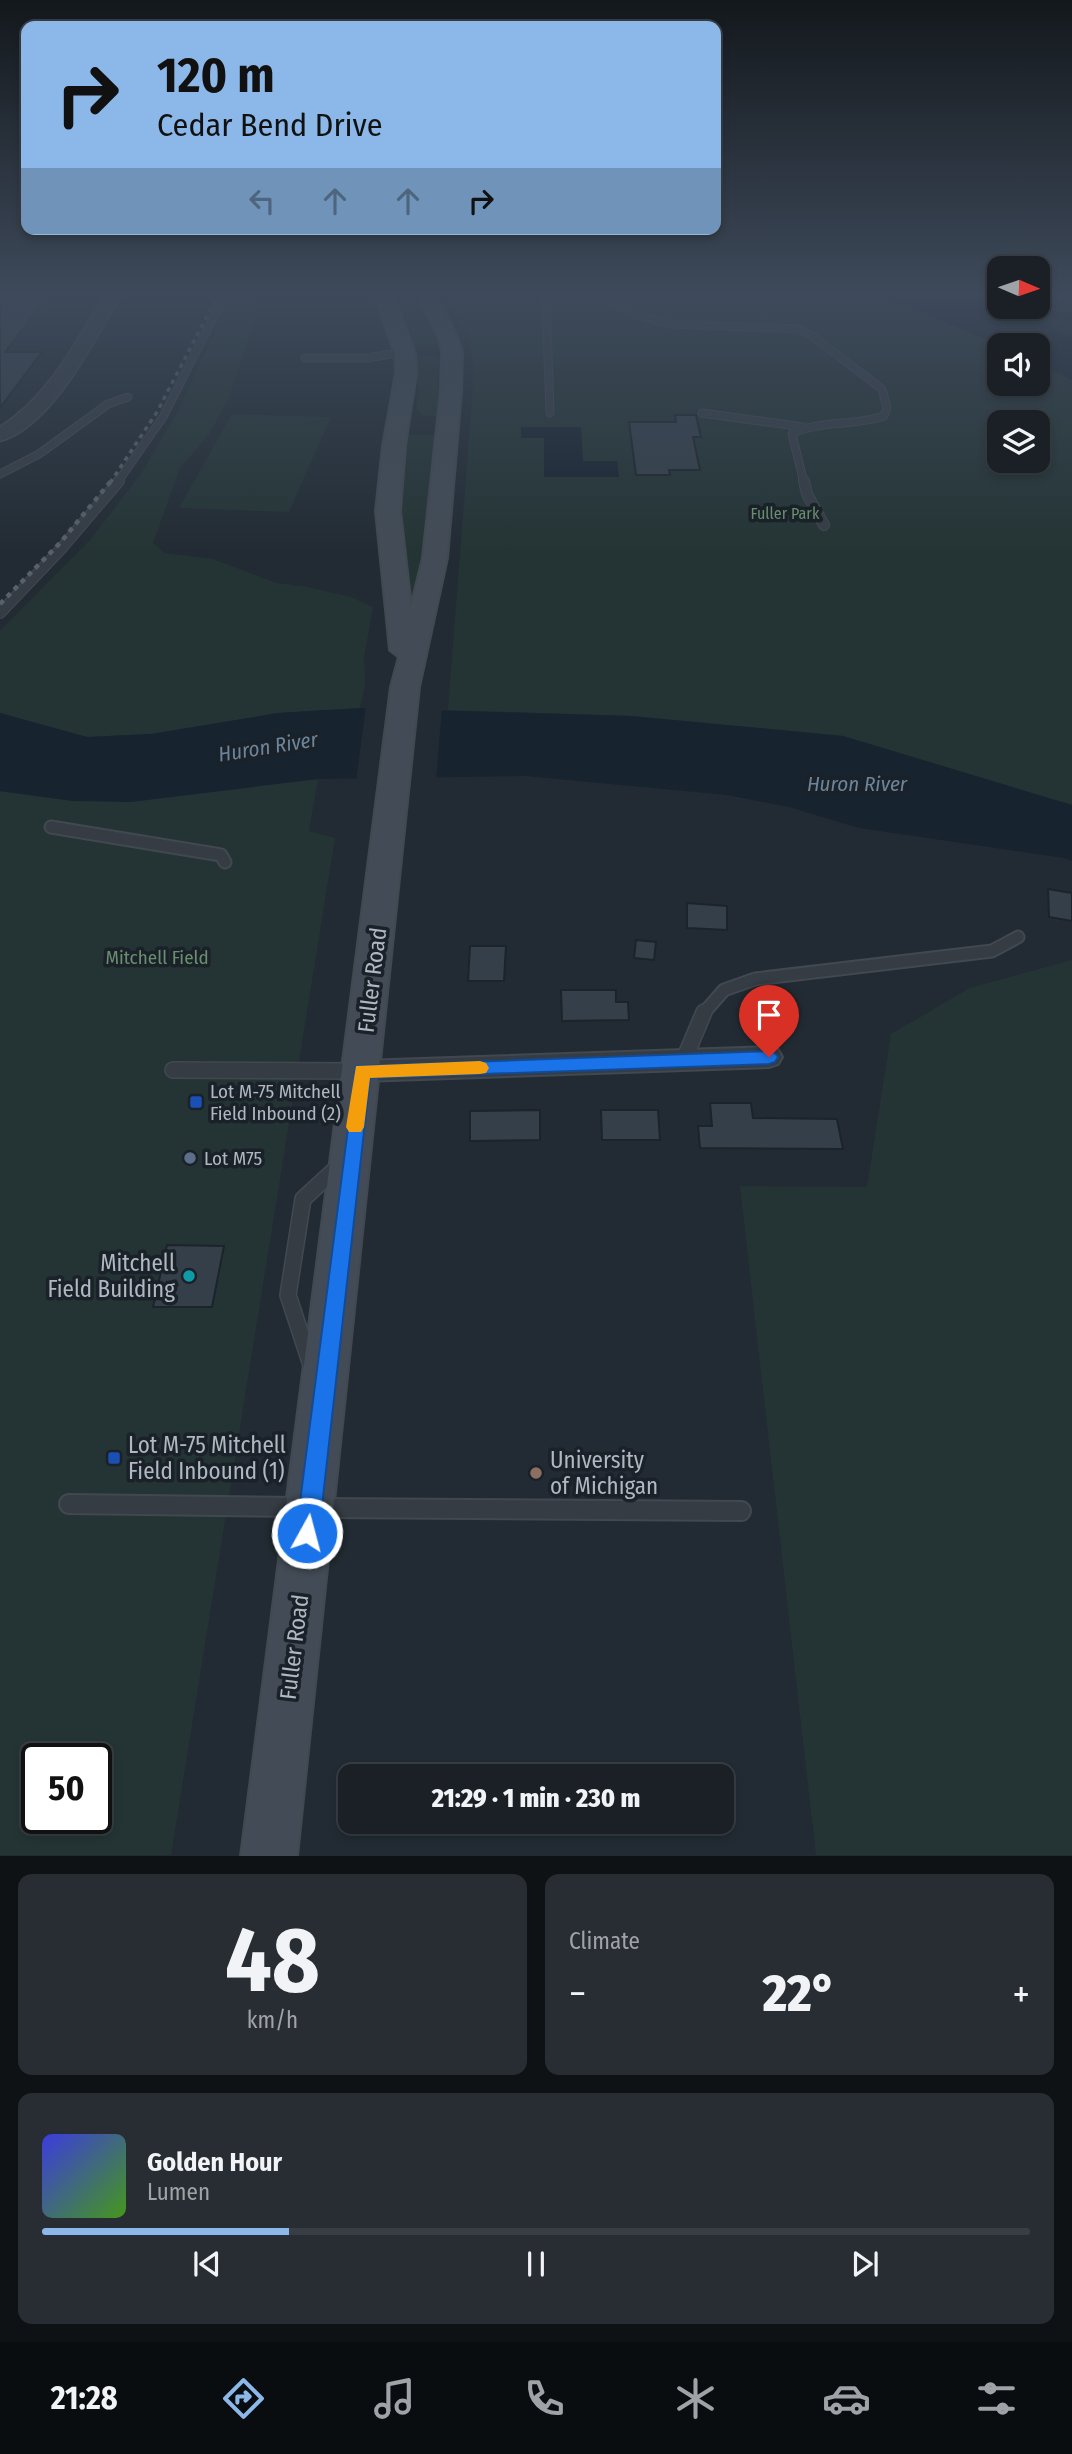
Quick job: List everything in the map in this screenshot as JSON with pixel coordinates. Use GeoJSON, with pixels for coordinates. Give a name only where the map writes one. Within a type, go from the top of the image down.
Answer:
{"type":"FeatureCollection","features":[{"type":"Feature","properties":{"kind":"main road","name":"Fuller Road"},"geometry":{"type":"LineString","coordinates":[[405,687],[399,593],[388,511],[390,484],[423,418],[409,382]]}},
{"type":"Feature","properties":{"kind":"main road","name":"Fuller Road"},"geometry":{"type":"LineString","coordinates":[[270,1856],[405,687],[435,558],[423,418],[426,382]]}},
{"type":"Feature","properties":{"kind":"street"},"geometry":{"type":"LineString","coordinates":[[3,432],[32,414],[59,382]]}},
{"type":"Feature","properties":{"kind":"street"},"geometry":{"type":"LineString","coordinates":[[362,1071],[769,1057]]}},
{"type":"Feature","properties":{"kind":"lane"},"geometry":{"type":"LineString","coordinates":[[0,613],[76,535],[128,470],[154,430],[179,382]]}},
{"type":"Feature","properties":{"kind":"lane"},"geometry":{"type":"LineString","coordinates":[[550,382],[551,413]]}},
{"type":"Feature","properties":{"kind":"lane"},"geometry":{"type":"LineString","coordinates":[[702,413],[807,428],[852,426],[884,416],[887,408],[882,389],[872,382]]}},
{"type":"Feature","properties":{"kind":"lane"},"geometry":{"type":"LineString","coordinates":[[0,474],[39,454],[108,404],[128,397]]}},
{"type":"Feature","properties":{"kind":"lane"},"geometry":{"type":"LineString","coordinates":[[807,428],[796,431],[792,440],[807,495],[824,525]]}},
{"type":"Feature","properties":{"kind":"lane"},"geometry":{"type":"LineString","coordinates":[[51,827],[221,855],[225,862]]}},
{"type":"Feature","properties":{"kind":"lane"},"geometry":{"type":"LineString","coordinates":[[683,1062],[690,1042],[711,1003],[724,990],[755,979],[992,951],[1017,937]]}},
{"type":"Feature","properties":{"kind":"lane"},"geometry":{"type":"LineString","coordinates":[[173,1070],[362,1071]]}},
{"type":"Feature","properties":{"kind":"lane"},"geometry":{"type":"LineString","coordinates":[[69,1504],[741,1511]]}},
{"type":"Feature","properties":{"kind":"green space"},"geometry":{"type":"Polygon","coordinates":[[[192,382],[234,382],[228,400],[209,434],[180,468],[153,543],[164,553],[213,559],[277,583],[351,597],[373,607],[364,658],[365,684],[360,708],[278,713],[151,734],[87,737],[0,713],[0,631],[91,539],[142,472],[178,411],[192,382]]]}},
{"type":"Feature","properties":{"kind":"green space"},"geometry":{"type":"Polygon","coordinates":[[[415,382],[437,382],[442,394],[438,417],[423,415],[416,409],[419,386],[415,382]]]}},
{"type":"Feature","properties":{"kind":"green space","name":"Fuller Park"},"geometry":{"type":"Polygon","coordinates":[[[473,382],[987,382],[987,396],[1050,396],[1050,382],[1072,382],[1072,805],[843,736],[631,716],[448,710],[473,382]]]}},
{"type":"Feature","properties":{"kind":"green space"},"geometry":{"type":"Polygon","coordinates":[[[232,414],[331,417],[289,512],[179,508],[232,414]]]}},
{"type":"Feature","properties":{"kind":"green space"},"geometry":{"type":"Polygon","coordinates":[[[405,435],[438,435],[413,646],[398,521],[405,435]]]}},
{"type":"Feature","properties":{"kind":"green space","name":"Mitchell Field"},"geometry":{"type":"Polygon","coordinates":[[[318,779],[309,831],[335,838],[171,1855],[0,1855],[0,791],[73,801],[318,779]]]}},
{"type":"Feature","properties":{"kind":"green space"},"geometry":{"type":"Polygon","coordinates":[[[1072,960],[1072,1855],[816,1855],[740,1186],[867,1187],[891,1034],[970,988],[1072,960]]]}},
{"type":"Feature","properties":{"kind":"water"},"geometry":{"type":"Polygon","coordinates":[[[521,427],[581,427],[583,461],[617,461],[619,477],[544,477],[544,438],[521,438],[521,427]]]}},
{"type":"Feature","properties":{"kind":"water","name":"Huron River"},"geometry":{"type":"Polygon","coordinates":[[[360,708],[631,716],[843,736],[1072,805],[1072,861],[859,828],[789,807],[727,795],[526,776],[318,779],[131,802],[73,801],[0,791],[0,713],[87,737],[151,734],[278,713],[360,708]]]}},
{"type":"Feature","properties":{"kind":"pier"},"geometry":{"type":"Polygon","coordinates":[[[366,705],[442,706],[436,781],[356,782],[366,705]]]}},
{"type":"Feature","properties":{"kind":"building"},"geometry":{"type":"Polygon","coordinates":[[[0,382],[20,382],[0,408],[0,382]]]}},
{"type":"Feature","properties":{"kind":"building"},"geometry":{"type":"Polygon","coordinates":[[[675,415],[696,415],[701,437],[693,437],[700,470],[669,470],[670,475],[636,475],[629,422],[676,422],[675,415]]]}},
{"type":"Feature","properties":{"kind":"building"},"geometry":{"type":"Polygon","coordinates":[[[1048,889],[1072,893],[1072,921],[1049,917],[1048,889]]]}},
{"type":"Feature","properties":{"kind":"building"},"geometry":{"type":"Polygon","coordinates":[[[687,903],[727,906],[727,930],[687,928],[687,903]]]}},
{"type":"Feature","properties":{"kind":"building"},"geometry":{"type":"Polygon","coordinates":[[[636,940],[656,942],[654,960],[634,958],[636,940]]]}},
{"type":"Feature","properties":{"kind":"building"},"geometry":{"type":"Polygon","coordinates":[[[470,946],[506,946],[504,981],[468,981],[470,946]]]}},
{"type":"Feature","properties":{"kind":"building"},"geometry":{"type":"Polygon","coordinates":[[[561,990],[616,990],[616,1002],[628,1002],[629,1020],[562,1021],[561,990]]]}},
{"type":"Feature","properties":{"kind":"building"},"geometry":{"type":"Polygon","coordinates":[[[710,1103],[751,1103],[753,1118],[837,1119],[843,1149],[700,1148],[698,1126],[712,1126],[710,1103]]]}},
{"type":"Feature","properties":{"kind":"building"},"geometry":{"type":"Polygon","coordinates":[[[540,1110],[540,1140],[470,1141],[470,1111],[540,1110]]]}},
{"type":"Feature","properties":{"kind":"building"},"geometry":{"type":"Polygon","coordinates":[[[601,1110],[658,1110],[660,1140],[602,1140],[601,1110]]]}},
{"type":"Feature","properties":{"kind":"building","name":"Mitchell Field Building"},"geometry":{"type":"Polygon","coordinates":[[[167,1245],[224,1246],[212,1307],[153,1307],[167,1245]]]}},
{"type":"Feature","properties":{"kind":"railway"},"geometry":{"type":"LineString","coordinates":[[110,483],[157,412],[173,382]]}},
{"type":"Feature","properties":{"kind":"railway"},"geometry":{"type":"LineString","coordinates":[[0,604],[60,543],[111,481]]}},
{"type":"Feature","properties":{"kind":"slow traffic"},"geometry":{"type":"LineString","coordinates":[[355,1127],[362,1071],[480,1068]]}},
{"type":"Feature","properties":{"kind":"place","name":"Lot M-75 Mitchell Field Inbound (2)"},"geometry":{"type":"Point","coordinates":[196,1102]}},
{"type":"Feature","properties":{"kind":"place","name":"Lot M75"},"geometry":{"type":"Point","coordinates":[190,1158]}},
{"type":"Feature","properties":{"kind":"place","name":"Mitchell Field Building"},"geometry":{"type":"Point","coordinates":[189,1276]}},
{"type":"Feature","properties":{"kind":"place","name":"Lot M-75 Mitchell Field Inbound (1)"},"geometry":{"type":"Point","coordinates":[114,1458]}},
{"type":"Feature","properties":{"kind":"place","name":"University of Michigan"},"geometry":{"type":"Point","coordinates":[536,1473]}},
{"type":"Feature","properties":{"kind":"route"},"geometry":{"type":"LineString","coordinates":[[307,1533],[362,1071],[769,1057]]}}]}
